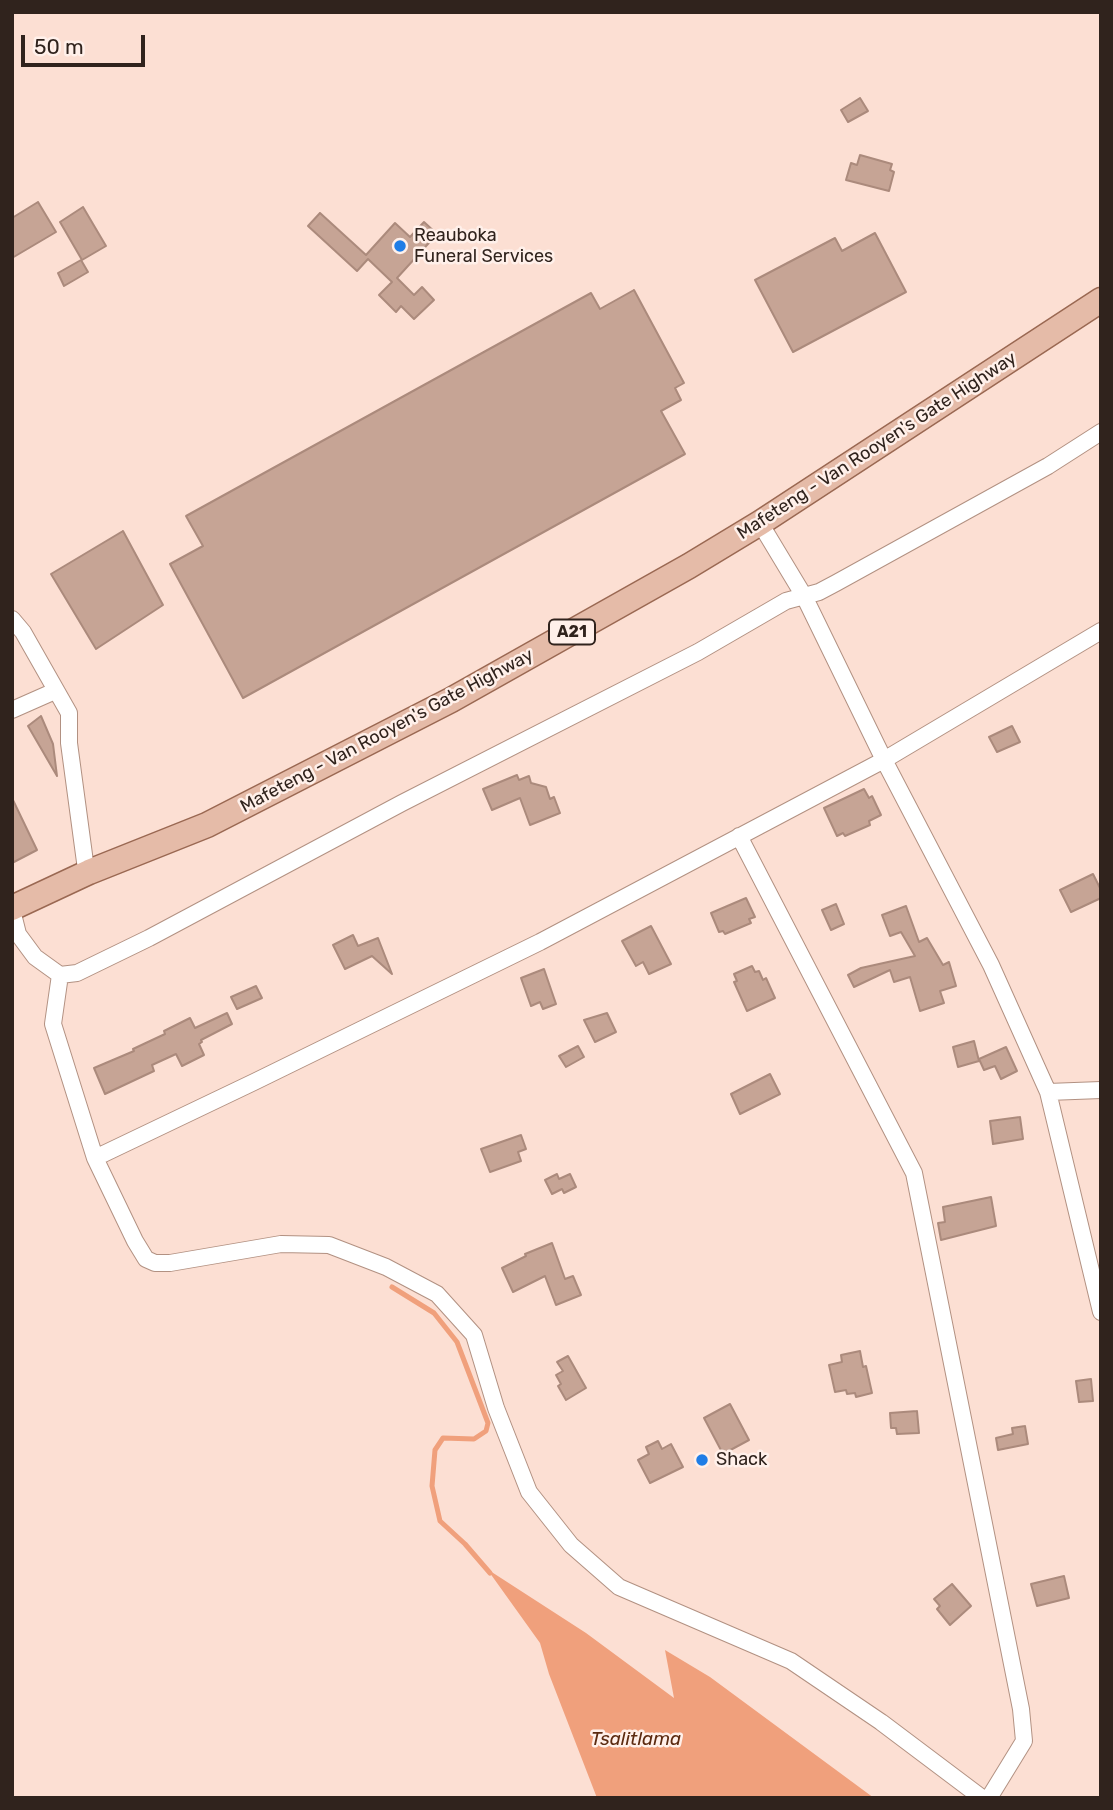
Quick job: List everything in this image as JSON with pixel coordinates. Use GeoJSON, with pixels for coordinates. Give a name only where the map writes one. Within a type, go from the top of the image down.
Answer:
{"type":"FeatureCollection","features":[{"type":"Feature","properties":{"kind":"main road","name":"Mafeteng - Van Rooyen's Gate Highway"},"geometry":{"type":"LineString","coordinates":[[12,909],[89,872],[207,825],[451,700],[760,523],[1101,300]]}},
{"type":"Feature","properties":{"kind":"street"},"geometry":{"type":"LineString","coordinates":[[12,909],[18,934],[35,957],[60,975],[77,973],[698,652],[786,601],[836,583],[1048,466],[1101,432]]}},
{"type":"Feature","properties":{"kind":"street"},"geometry":{"type":"LineString","coordinates":[[760,523],[804,596],[884,760],[991,965],[1048,1091],[1101,1312]]}},
{"type":"Feature","properties":{"kind":"street"},"geometry":{"type":"LineString","coordinates":[[12,619],[23,632],[69,713],[69,744],[85,862],[89,872]]}},
{"type":"Feature","properties":{"kind":"street"},"geometry":{"type":"LineString","coordinates":[[95,1158],[484,971],[884,760],[1101,631]]}},
{"type":"Feature","properties":{"kind":"street"},"geometry":{"type":"LineString","coordinates":[[12,710],[55,691]]}},
{"type":"Feature","properties":{"kind":"street"},"geometry":{"type":"LineString","coordinates":[[739,836],[914,1172],[1021,1709],[1024,1741],[989,1798]]}},
{"type":"Feature","properties":{"kind":"street"},"geometry":{"type":"LineString","coordinates":[[60,975],[52,1024],[95,1158],[146,1259],[155,1264],[170,1263],[281,1244],[329,1245],[386,1267],[437,1294],[474,1335],[496,1408],[529,1492],[571,1545],[619,1587],[792,1661],[881,1722],[982,1798]]}},
{"type":"Feature","properties":{"kind":"street"},"geometry":{"type":"LineString","coordinates":[[1048,1091],[1101,1090]]}},
{"type":"Feature","properties":{"kind":"water","name":"Tsalitlama"},"geometry":{"type":"Polygon","coordinates":[[[487,1569],[586,1633],[674,1698],[665,1650],[710,1677],[874,1798],[597,1798],[549,1674],[540,1643],[487,1569]]]}},
{"type":"Feature","properties":{"kind":"building"},"geometry":{"type":"Polygon","coordinates":[[[860,98],[868,111],[848,122],[841,110],[860,98]]]}},
{"type":"Feature","properties":{"kind":"building"},"geometry":{"type":"Polygon","coordinates":[[[860,155],[892,164],[890,170],[894,172],[889,191],[846,180],[851,163],[857,165],[860,155]]]}},
{"type":"Feature","properties":{"kind":"building"},"geometry":{"type":"Polygon","coordinates":[[[38,202],[56,232],[12,258],[12,218],[38,202]]]}},
{"type":"Feature","properties":{"kind":"building"},"geometry":{"type":"Polygon","coordinates":[[[83,207],[106,246],[82,260],[60,222],[83,207]]]}},
{"type":"Feature","properties":{"kind":"building"},"geometry":{"type":"Polygon","coordinates":[[[320,213],[366,255],[395,223],[410,237],[424,222],[437,234],[397,278],[414,295],[422,287],[434,300],[414,319],[401,306],[396,312],[379,295],[392,282],[368,259],[357,271],[308,226],[320,213]]]}},
{"type":"Feature","properties":{"kind":"building"},"geometry":{"type":"Polygon","coordinates":[[[875,233],[906,292],[793,352],[755,280],[835,238],[842,251],[875,233]]]}},
{"type":"Feature","properties":{"kind":"building"},"geometry":{"type":"Polygon","coordinates":[[[81,260],[88,272],[64,286],[58,273],[81,260]]]}},
{"type":"Feature","properties":{"kind":"building"},"geometry":{"type":"Polygon","coordinates":[[[634,290],[684,383],[675,388],[681,400],[661,411],[685,454],[243,698],[170,564],[203,546],[186,516],[591,293],[600,309],[634,290]]]}},
{"type":"Feature","properties":{"kind":"building"},"geometry":{"type":"Polygon","coordinates":[[[123,531],[163,605],[96,649],[51,574],[123,531]]]}},
{"type":"Feature","properties":{"kind":"building"},"geometry":{"type":"Polygon","coordinates":[[[41,716],[53,744],[57,776],[28,726],[41,716]]]}},
{"type":"Feature","properties":{"kind":"building"},"geometry":{"type":"Polygon","coordinates":[[[1012,726],[1020,742],[997,752],[989,737],[1012,726]]]}},
{"type":"Feature","properties":{"kind":"building"},"geometry":{"type":"Polygon","coordinates":[[[517,775],[519,780],[529,776],[531,783],[546,787],[550,799],[554,797],[560,813],[530,825],[520,798],[492,810],[483,789],[517,775]]]}},
{"type":"Feature","properties":{"kind":"building"},"geometry":{"type":"Polygon","coordinates":[[[864,789],[869,798],[872,796],[881,815],[869,821],[870,825],[845,836],[843,833],[837,836],[824,808],[864,789]]]}},
{"type":"Feature","properties":{"kind":"building"},"geometry":{"type":"Polygon","coordinates":[[[12,798],[37,850],[12,863],[12,798]]]}},
{"type":"Feature","properties":{"kind":"building"},"geometry":{"type":"Polygon","coordinates":[[[1093,874],[1101,890],[1101,898],[1071,912],[1060,890],[1093,874]]]}},
{"type":"Feature","properties":{"kind":"building"},"geometry":{"type":"Polygon","coordinates":[[[746,898],[755,917],[749,919],[751,923],[725,934],[723,931],[719,932],[711,913],[746,898]]]}},
{"type":"Feature","properties":{"kind":"building"},"geometry":{"type":"Polygon","coordinates":[[[836,904],[844,924],[831,930],[822,910],[836,904]]]}},
{"type":"Feature","properties":{"kind":"building"},"geometry":{"type":"Polygon","coordinates":[[[906,906],[919,942],[927,938],[943,965],[949,962],[956,986],[940,991],[944,1003],[920,1011],[910,977],[894,982],[890,970],[854,987],[848,975],[861,968],[915,956],[901,932],[890,936],[882,915],[906,906]]]}},
{"type":"Feature","properties":{"kind":"building"},"geometry":{"type":"Polygon","coordinates":[[[651,926],[671,964],[649,974],[643,962],[636,966],[622,941],[651,926]]]}},
{"type":"Feature","properties":{"kind":"building"},"geometry":{"type":"Polygon","coordinates":[[[353,935],[358,946],[378,938],[392,974],[372,956],[345,969],[333,945],[353,935]]]}},
{"type":"Feature","properties":{"kind":"building"},"geometry":{"type":"Polygon","coordinates":[[[752,966],[755,972],[759,971],[763,980],[766,978],[775,998],[747,1011],[734,982],[737,981],[734,974],[752,966]]]}},
{"type":"Feature","properties":{"kind":"building"},"geometry":{"type":"Polygon","coordinates":[[[544,969],[556,1004],[543,1009],[540,1002],[531,1006],[521,978],[544,969]]]}},
{"type":"Feature","properties":{"kind":"building"},"geometry":{"type":"Polygon","coordinates":[[[256,986],[262,998],[237,1009],[231,997],[256,986]]]}},
{"type":"Feature","properties":{"kind":"building"},"geometry":{"type":"Polygon","coordinates":[[[227,1013],[232,1024],[201,1040],[199,1044],[204,1055],[182,1066],[176,1054],[152,1065],[154,1071],[105,1094],[94,1068],[134,1051],[133,1049],[165,1034],[164,1031],[190,1018],[195,1028],[227,1013]]]}},
{"type":"Feature","properties":{"kind":"building"},"geometry":{"type":"Polygon","coordinates":[[[607,1013],[616,1032],[595,1042],[584,1020],[607,1013]]]}},
{"type":"Feature","properties":{"kind":"building"},"geometry":{"type":"Polygon","coordinates":[[[974,1041],[979,1061],[958,1067],[953,1047],[974,1041]]]}},
{"type":"Feature","properties":{"kind":"building"},"geometry":{"type":"Polygon","coordinates":[[[578,1046],[584,1057],[566,1067],[559,1056],[578,1046]]]}},
{"type":"Feature","properties":{"kind":"building"},"geometry":{"type":"Polygon","coordinates":[[[1006,1047],[1017,1071],[1001,1079],[995,1066],[984,1070],[979,1059],[1006,1047]]]}},
{"type":"Feature","properties":{"kind":"building"},"geometry":{"type":"Polygon","coordinates":[[[770,1074],[780,1094],[740,1114],[731,1094],[770,1074]]]}},
{"type":"Feature","properties":{"kind":"building"},"geometry":{"type":"Polygon","coordinates":[[[1020,1117],[1023,1139],[993,1144],[990,1121],[1020,1117]]]}},
{"type":"Feature","properties":{"kind":"building"},"geometry":{"type":"Polygon","coordinates":[[[521,1135],[526,1149],[518,1152],[521,1161],[490,1172],[481,1149],[521,1135]]]}},
{"type":"Feature","properties":{"kind":"building"},"geometry":{"type":"Polygon","coordinates":[[[557,1174],[559,1179],[570,1174],[576,1187],[564,1193],[562,1189],[552,1194],[545,1180],[557,1174]]]}},
{"type":"Feature","properties":{"kind":"building"},"geometry":{"type":"Polygon","coordinates":[[[991,1197],[996,1226],[941,1240],[938,1223],[945,1222],[943,1207],[991,1197]]]}},
{"type":"Feature","properties":{"kind":"building"},"geometry":{"type":"Polygon","coordinates":[[[552,1243],[565,1279],[573,1276],[581,1295],[556,1305],[545,1276],[513,1292],[502,1268],[526,1256],[525,1254],[552,1243]]]}},
{"type":"Feature","properties":{"kind":"building"},"geometry":{"type":"Polygon","coordinates":[[[860,1351],[872,1393],[856,1397],[855,1393],[847,1394],[846,1390],[835,1392],[829,1365],[842,1362],[841,1355],[860,1351]]]}},
{"type":"Feature","properties":{"kind":"building"},"geometry":{"type":"Polygon","coordinates":[[[568,1356],[586,1388],[566,1400],[558,1386],[561,1384],[556,1375],[563,1371],[557,1362],[568,1356]]]}},
{"type":"Feature","properties":{"kind":"building"},"geometry":{"type":"Polygon","coordinates":[[[1091,1379],[1093,1401],[1079,1402],[1076,1381],[1091,1379]]]}},
{"type":"Feature","properties":{"kind":"building"},"geometry":{"type":"Polygon","coordinates":[[[730,1404],[749,1440],[723,1454],[704,1418],[730,1404]]]}},
{"type":"Feature","properties":{"kind":"building"},"geometry":{"type":"Polygon","coordinates":[[[917,1411],[919,1433],[897,1434],[896,1428],[891,1428],[890,1413],[917,1411]]]}},
{"type":"Feature","properties":{"kind":"building"},"geometry":{"type":"Polygon","coordinates":[[[1025,1426],[1028,1444],[998,1450],[996,1438],[1013,1434],[1012,1428],[1025,1426]]]}},
{"type":"Feature","properties":{"kind":"building"},"geometry":{"type":"Polygon","coordinates":[[[658,1441],[662,1449],[671,1444],[683,1467],[650,1483],[638,1460],[649,1454],[646,1447],[658,1441]]]}},
{"type":"Feature","properties":{"kind":"building"},"geometry":{"type":"Polygon","coordinates":[[[1064,1576],[1069,1598],[1037,1606],[1031,1584],[1064,1576]]]}},
{"type":"Feature","properties":{"kind":"building"},"geometry":{"type":"Polygon","coordinates":[[[952,1584],[971,1606],[950,1625],[937,1609],[940,1606],[934,1599],[952,1584]]]}},
{"type":"Feature","properties":{"kind":"waterway"},"geometry":{"type":"LineString","coordinates":[[392,1287],[434,1313],[457,1342],[488,1423],[486,1431],[474,1439],[443,1438],[435,1450],[432,1486],[440,1521],[490,1573]]}},
{"type":"Feature","properties":{"kind":"place","name":"Reauboka Funeral Services"},"geometry":{"type":"Point","coordinates":[400,246]}},
{"type":"Feature","properties":{"kind":"place","name":"Shack"},"geometry":{"type":"Point","coordinates":[702,1460]}}]}
